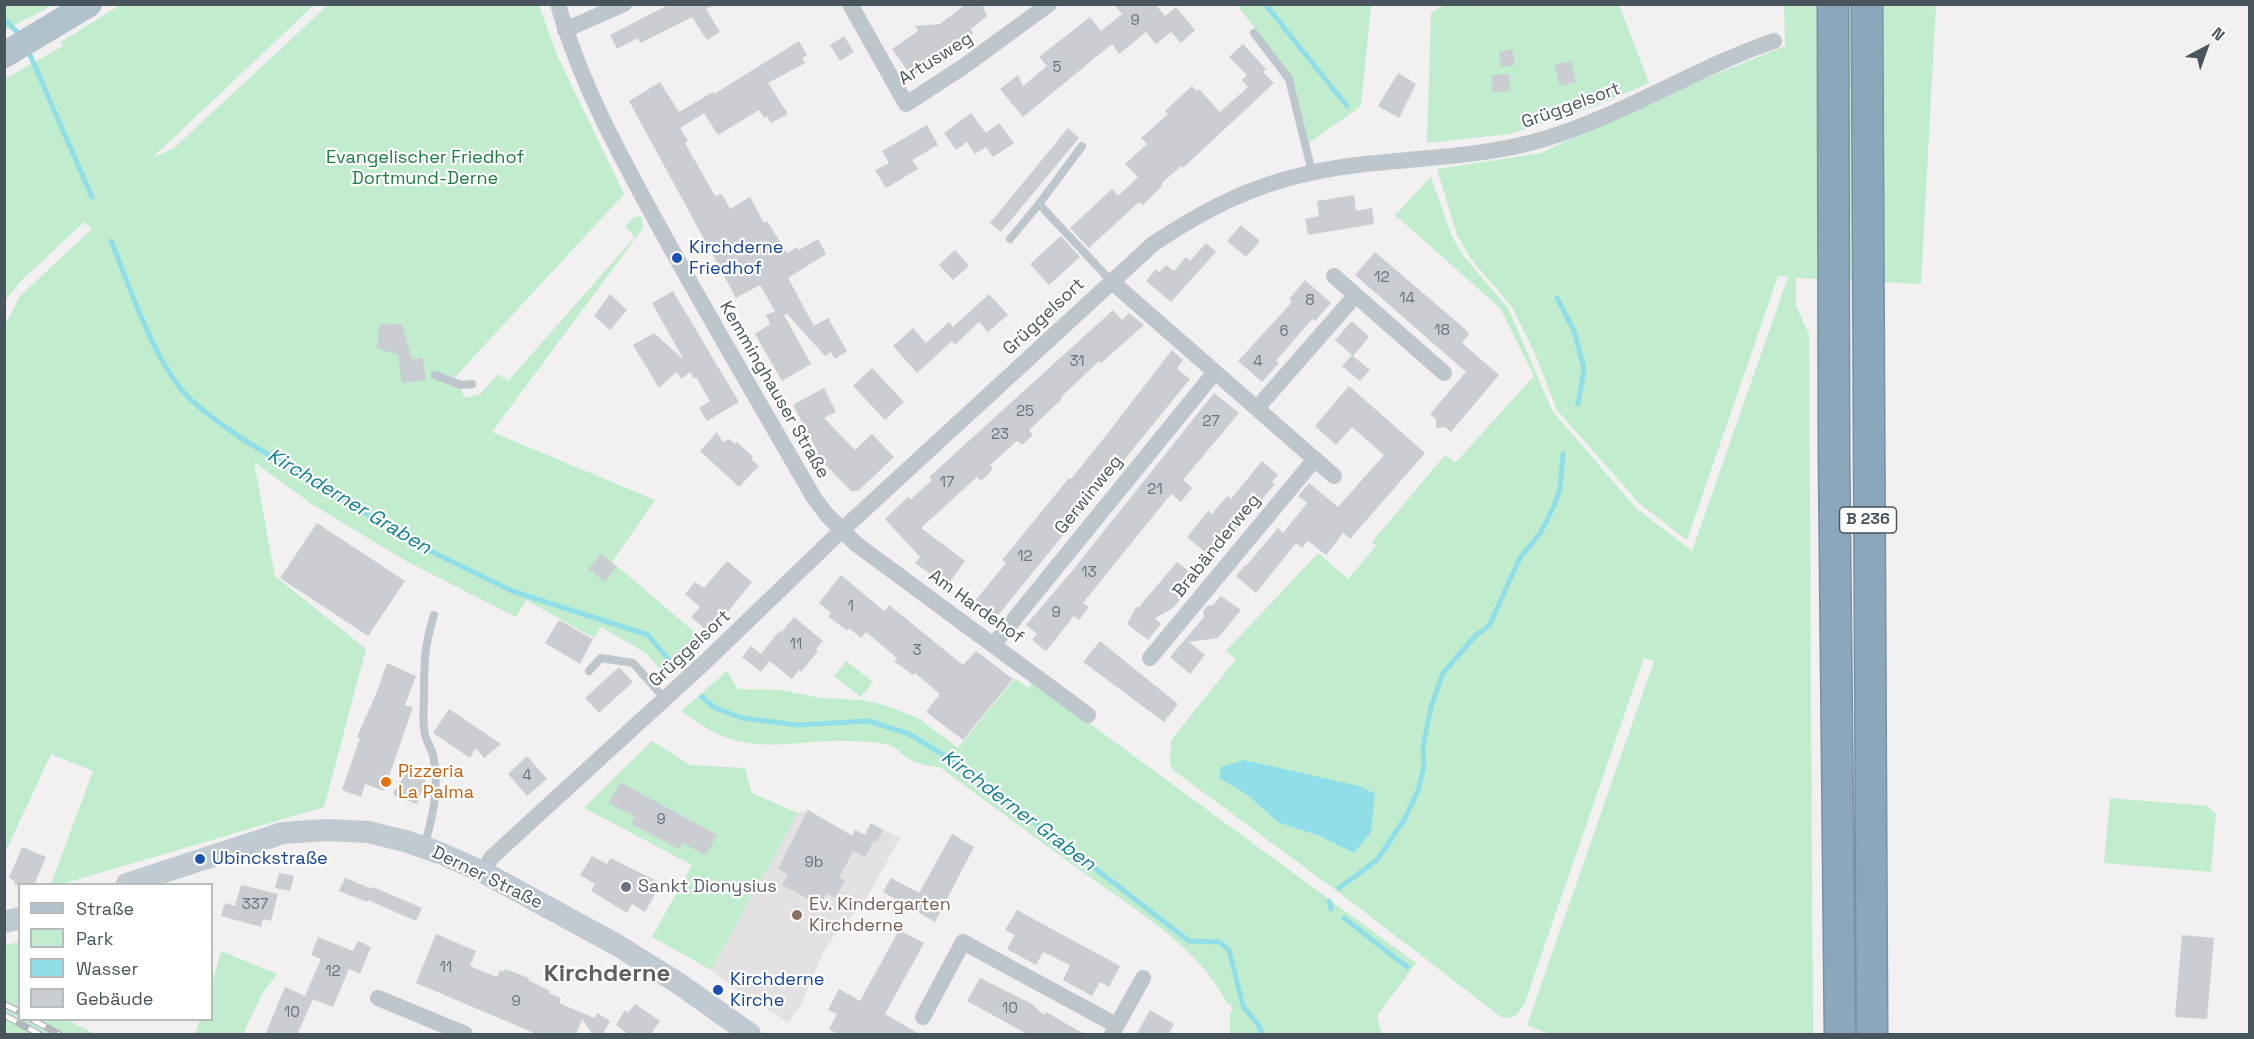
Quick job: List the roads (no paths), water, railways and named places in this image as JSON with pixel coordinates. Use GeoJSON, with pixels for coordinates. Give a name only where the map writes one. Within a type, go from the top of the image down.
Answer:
{"type":"FeatureCollection","features":[{"type":"Feature","properties":{"kind":"highway","name":"B 236"},"geometry":{"type":"LineString","coordinates":[[1833,4],[1834,453],[1840,1035]]}},
{"type":"Feature","properties":{"kind":"highway","name":"B 236"},"geometry":{"type":"LineString","coordinates":[[1867,4],[1872,1035]]}},
{"type":"Feature","properties":{"kind":"main road"},"geometry":{"type":"LineString","coordinates":[[6,54],[89,4]]}},
{"type":"Feature","properties":{"kind":"main road","name":"Derner Straße"},"geometry":{"type":"LineString","coordinates":[[133,883],[283,833],[327,830],[368,832],[424,847],[483,872],[645,962],[750,1035]]}},
{"type":"Feature","properties":{"kind":"street","name":"Kemminghauser Straße"},"geometry":{"type":"LineString","coordinates":[[558,4],[565,30],[593,101],[677,258],[814,498],[841,531]]}},
{"type":"Feature","properties":{"kind":"street"},"geometry":{"type":"LineString","coordinates":[[565,30],[624,4]]}},
{"type":"Feature","properties":{"kind":"street","name":"Artusweg"},"geometry":{"type":"LineString","coordinates":[[850,4],[906,104],[963,67],[1049,4]]}},
{"type":"Feature","properties":{"kind":"street","name":"Grüggelsort"},"geometry":{"type":"LineString","coordinates":[[483,872],[491,858],[665,699],[841,531],[1153,244],[1188,220],[1253,188],[1312,172],[1486,151],[1544,139],[1629,106],[1774,41]]}},
{"type":"Feature","properties":{"kind":"street"},"geometry":{"type":"LineString","coordinates":[[1334,276],[1444,373]]}},
{"type":"Feature","properties":{"kind":"street"},"geometry":{"type":"LineString","coordinates":[[1112,281],[1334,476]]}},
{"type":"Feature","properties":{"kind":"street"},"geometry":{"type":"LineString","coordinates":[[1257,408],[1355,296]]}},
{"type":"Feature","properties":{"kind":"street","name":"Gerwinweg"},"geometry":{"type":"LineString","coordinates":[[994,644],[1215,372]]}},
{"type":"Feature","properties":{"kind":"street","name":"Brabänderweg"},"geometry":{"type":"LineString","coordinates":[[1150,658],[1315,459]]}},
{"type":"Feature","properties":{"kind":"street","name":"Am Hardehof"},"geometry":{"type":"LineString","coordinates":[[841,531],[1088,715]]}},
{"type":"Feature","properties":{"kind":"street"},"geometry":{"type":"LineString","coordinates":[[923,1017],[963,942],[1114,1030],[1143,978]]}},
{"type":"Feature","properties":{"kind":"street"},"geometry":{"type":"LineString","coordinates":[[378,998],[465,1035]]}},
{"type":"Feature","properties":{"kind":"lane"},"geometry":{"type":"LineString","coordinates":[[1254,33],[1289,79],[1312,172]]}},
{"type":"Feature","properties":{"kind":"lane"},"geometry":{"type":"LineString","coordinates":[[1010,239],[1082,146]]}},
{"type":"Feature","properties":{"kind":"lane"},"geometry":{"type":"LineString","coordinates":[[1039,204],[1112,281]]}},
{"type":"Feature","properties":{"kind":"lane"},"geometry":{"type":"LineString","coordinates":[[435,375],[461,385],[472,384]]}},
{"type":"Feature","properties":{"kind":"lane"},"geometry":{"type":"LineString","coordinates":[[424,847],[430,828],[436,784],[433,755],[425,734],[423,711],[425,644],[434,615]]}},
{"type":"Feature","properties":{"kind":"lane"},"geometry":{"type":"LineString","coordinates":[[589,671],[601,658],[633,663],[665,699]]}},
{"type":"Feature","properties":{"kind":"water"},"geometry":{"type":"Polygon","coordinates":[[[1244,760],[1359,786],[1375,794],[1371,832],[1354,853],[1317,835],[1279,823],[1246,794],[1219,778],[1221,767],[1244,760]]]}},
{"type":"Feature","properties":{"kind":"waterway"},"geometry":{"type":"LineString","coordinates":[[1265,4],[1347,106]]}},
{"type":"Feature","properties":{"kind":"waterway","name":"Kirchderner Graben"},"geometry":{"type":"LineString","coordinates":[[4,19],[22,37]]}},
{"type":"Feature","properties":{"kind":"waterway","name":"Kirchderner Graben"},"geometry":{"type":"LineString","coordinates":[[27,48],[92,197]]}},
{"type":"Feature","properties":{"kind":"waterway","name":"Kirchderner Graben"},"geometry":{"type":"LineString","coordinates":[[111,241],[145,325],[166,367],[191,400],[209,415],[239,437],[420,546],[512,591],[648,635],[673,665]]}},
{"type":"Feature","properties":{"kind":"waterway"},"geometry":{"type":"LineString","coordinates":[[1557,298],[1574,331],[1584,369],[1578,404]]}},
{"type":"Feature","properties":{"kind":"waterway"},"geometry":{"type":"LineString","coordinates":[[1339,888],[1377,860],[1405,818],[1418,791],[1424,766],[1423,747],[1431,707],[1443,673],[1476,635],[1489,626],[1520,558],[1541,532],[1560,489],[1563,454]]}},
{"type":"Feature","properties":{"kind":"waterway","name":"Kirchderner Graben"},"geometry":{"type":"LineString","coordinates":[[702,697],[715,708],[742,718],[798,725],[869,721],[909,734],[965,768],[1189,941],[1219,942],[1229,950],[1243,1006],[1259,1026],[1262,1034]]}},
{"type":"Feature","properties":{"kind":"waterway"},"geometry":{"type":"LineString","coordinates":[[1329,901],[1331,909]]}},
{"type":"Feature","properties":{"kind":"waterway"},"geometry":{"type":"LineString","coordinates":[[1344,918],[1407,967]]}},
{"type":"Feature","properties":{"kind":"railway"},"geometry":{"type":"LineString","coordinates":[[4,1004],[18,1011]]}},
{"type":"Feature","properties":{"kind":"railway"},"geometry":{"type":"LineString","coordinates":[[4,1015],[39,1034]]}},
{"type":"Feature","properties":{"kind":"railway"},"geometry":{"type":"LineString","coordinates":[[35,1021],[59,1034]]}},
{"type":"Feature","properties":{"kind":"place","name":"Kirchderne Friedhof"},"geometry":{"type":"Point","coordinates":[677,258]}},
{"type":"Feature","properties":{"kind":"place","name":"Pizzeria La Palma"},"geometry":{"type":"Point","coordinates":[386,782]}},
{"type":"Feature","properties":{"kind":"place","name":"Ubinckstraße"},"geometry":{"type":"Point","coordinates":[200,859]}},
{"type":"Feature","properties":{"kind":"place","name":"Sankt Dionysius"},"geometry":{"type":"Point","coordinates":[626,887]}},
{"type":"Feature","properties":{"kind":"place","name":"Ev. Kindergarten Kirchderne"},"geometry":{"type":"Point","coordinates":[797,915]}},
{"type":"Feature","properties":{"kind":"place","name":"Kirchderne Kirche"},"geometry":{"type":"Point","coordinates":[718,990]}},
{"type":"Feature","properties":{"kind":"district","name":"Kirchderne"},"geometry":{"type":"Point","coordinates":[607,974]}},
{"type":"Feature","properties":{"kind":"park label","name":"Evangelischer Friedhof Dortmund-Derne"},"geometry":{"type":"Point","coordinates":[425,168]}}]}
